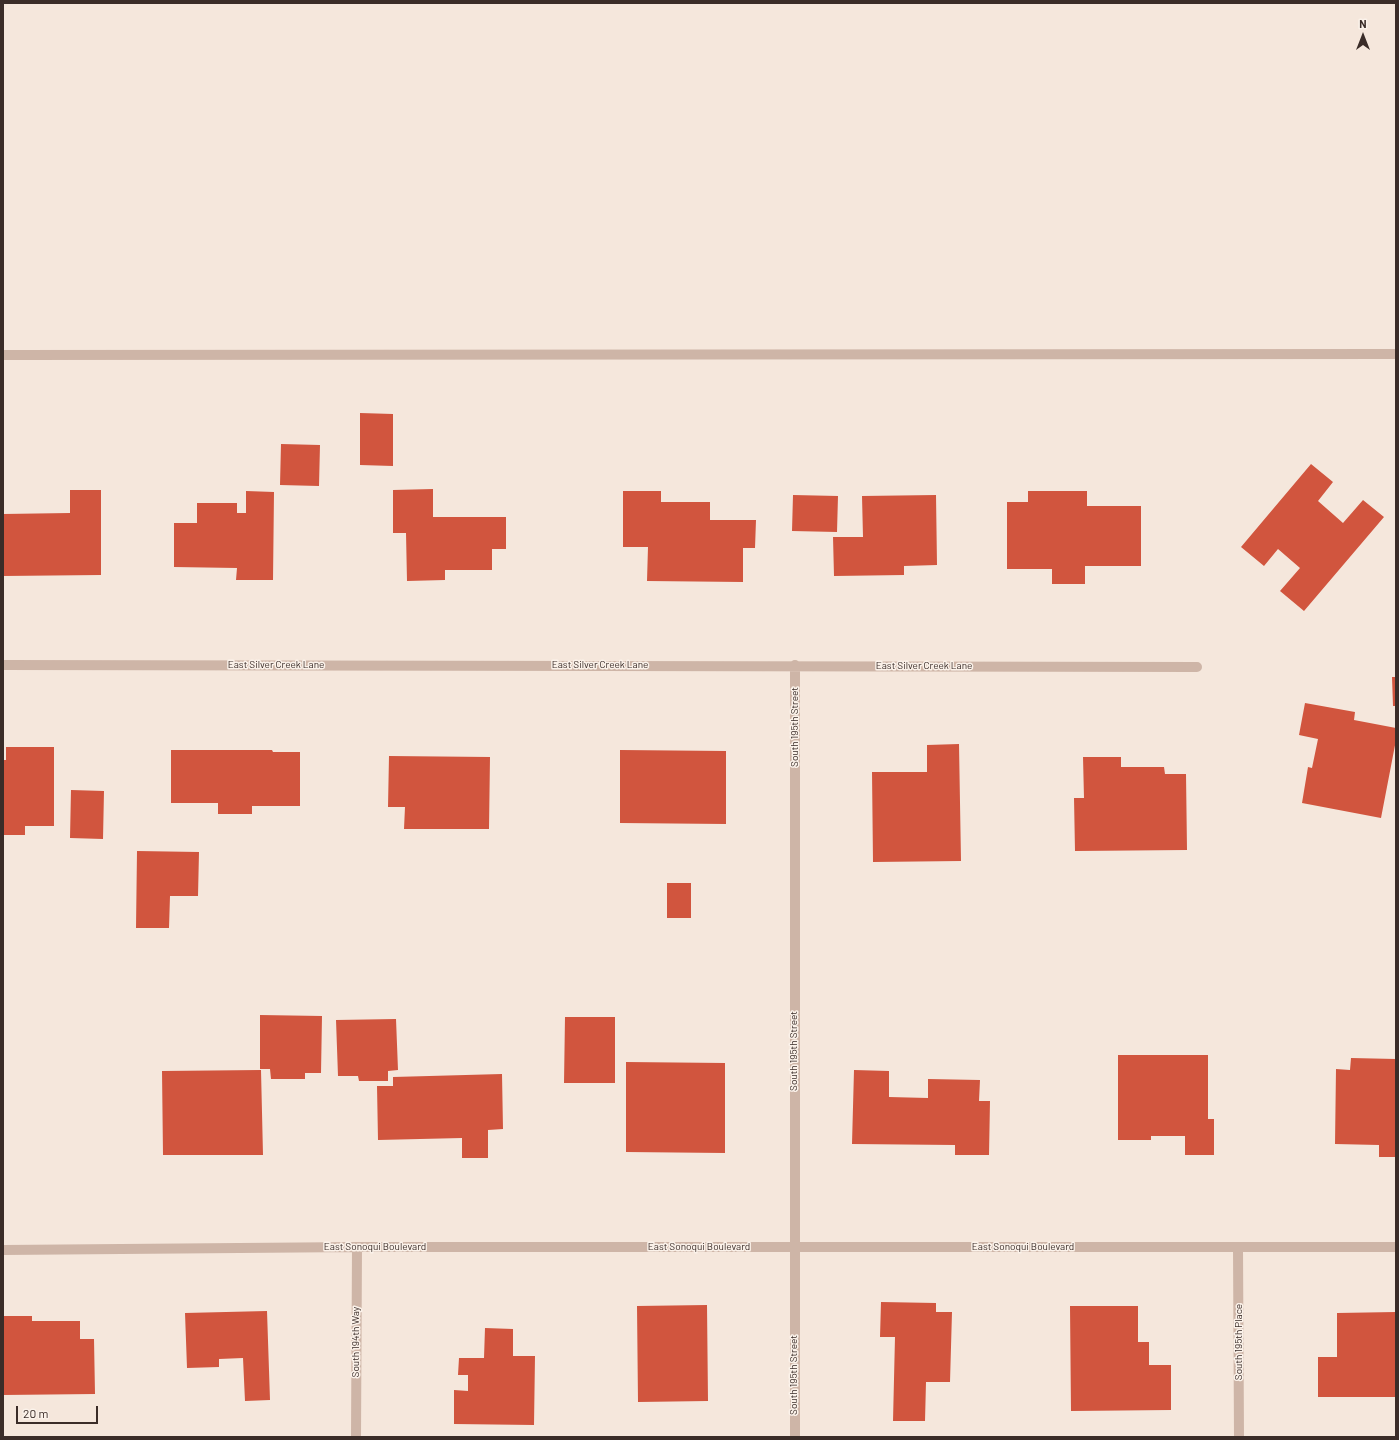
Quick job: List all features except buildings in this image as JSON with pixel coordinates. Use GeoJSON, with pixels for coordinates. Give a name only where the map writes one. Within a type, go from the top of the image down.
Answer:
{"type":"FeatureCollection","features":[{"type":"Feature","properties":{"kind":"street"},"geometry":{"type":"LineString","coordinates":[[3,355],[1396,354]]}},
{"type":"Feature","properties":{"kind":"street","name":"East Silver Creek Lane"},"geometry":{"type":"LineString","coordinates":[[3,665],[795,665],[1197,667]]}},
{"type":"Feature","properties":{"kind":"street","name":"South 195th Street"},"geometry":{"type":"LineString","coordinates":[[795,665],[795,1437]]}},
{"type":"Feature","properties":{"kind":"street","name":"East Sonoqui Boulevard"},"geometry":{"type":"LineString","coordinates":[[3,1250],[357,1247],[1396,1247]]}},
{"type":"Feature","properties":{"kind":"street","name":"South 194th Way"},"geometry":{"type":"LineString","coordinates":[[356,1437],[357,1247]]}},
{"type":"Feature","properties":{"kind":"street","name":"South 195th Place"},"geometry":{"type":"LineString","coordinates":[[1238,1247],[1239,1437]]}}]}
